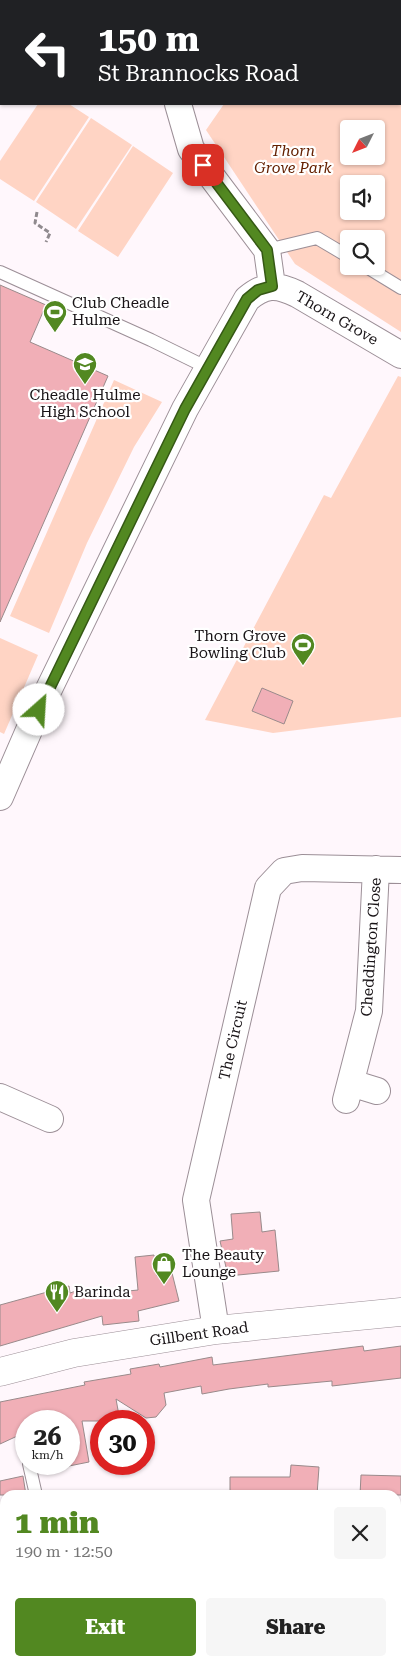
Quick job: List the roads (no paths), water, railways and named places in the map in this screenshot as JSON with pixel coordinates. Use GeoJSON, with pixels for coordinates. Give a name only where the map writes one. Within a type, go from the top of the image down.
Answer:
{"type":"FeatureCollection","features":[{"type":"Feature","properties":{"kind":"street"},"geometry":{"type":"LineString","coordinates":[[0,797],[30,728],[180,418],[247,299],[258,290],[272,286],[267,250],[191,149],[178,105]]}},
{"type":"Feature","properties":{"kind":"street","name":"Thorn Grove"},"geometry":{"type":"LineString","coordinates":[[272,286],[284,288],[297,294],[401,355]]}},
{"type":"Feature","properties":{"kind":"street","name":"The Circuit"},"geometry":{"type":"LineString","coordinates":[[216,1330],[196,1200],[268,888],[284,871],[302,868],[389,870]]}},
{"type":"Feature","properties":{"kind":"street","name":"Cheddington Close"},"geometry":{"type":"LineString","coordinates":[[377,1091],[349,1092],[369,1011],[389,870]]}},
{"type":"Feature","properties":{"kind":"street"},"geometry":{"type":"LineString","coordinates":[[0,1097],[50,1118]]}},
{"type":"Feature","properties":{"kind":"street","name":"Gillbent Road"},"geometry":{"type":"LineString","coordinates":[[0,1372],[74,1353],[216,1330],[401,1312]]}},
{"type":"Feature","properties":{"kind":"lane"},"geometry":{"type":"LineString","coordinates":[[267,250],[317,238],[340,252]]}},
{"type":"Feature","properties":{"kind":"lane"},"geometry":{"type":"LineString","coordinates":[[0,272],[151,340],[208,368]]}},
{"type":"Feature","properties":{"kind":"lane"},"geometry":{"type":"LineString","coordinates":[[380,275],[401,288]]}},
{"type":"Feature","properties":{"kind":"lane"},"geometry":{"type":"LineString","coordinates":[[31,1475],[35,1490]]}},
{"type":"Feature","properties":{"kind":"place","name":"Club Cheadle Hulme"},"geometry":{"type":"Point","coordinates":[55,333]}},
{"type":"Feature","properties":{"kind":"place","name":"Cheadle Hulme High School"},"geometry":{"type":"Point","coordinates":[85,385]}},
{"type":"Feature","properties":{"kind":"place","name":"Thorn Grove Bowling Club"},"geometry":{"type":"Point","coordinates":[303,666]}},
{"type":"Feature","properties":{"kind":"place","name":"The Beauty Lounge"},"geometry":{"type":"Point","coordinates":[164,1285]}},
{"type":"Feature","properties":{"kind":"place","name":"Barinda"},"geometry":{"type":"Point","coordinates":[57,1313]}},
{"type":"Feature","properties":{"kind":"park label","name":"Thorn Grove Park"},"geometry":{"type":"Point","coordinates":[293,160]}}]}
